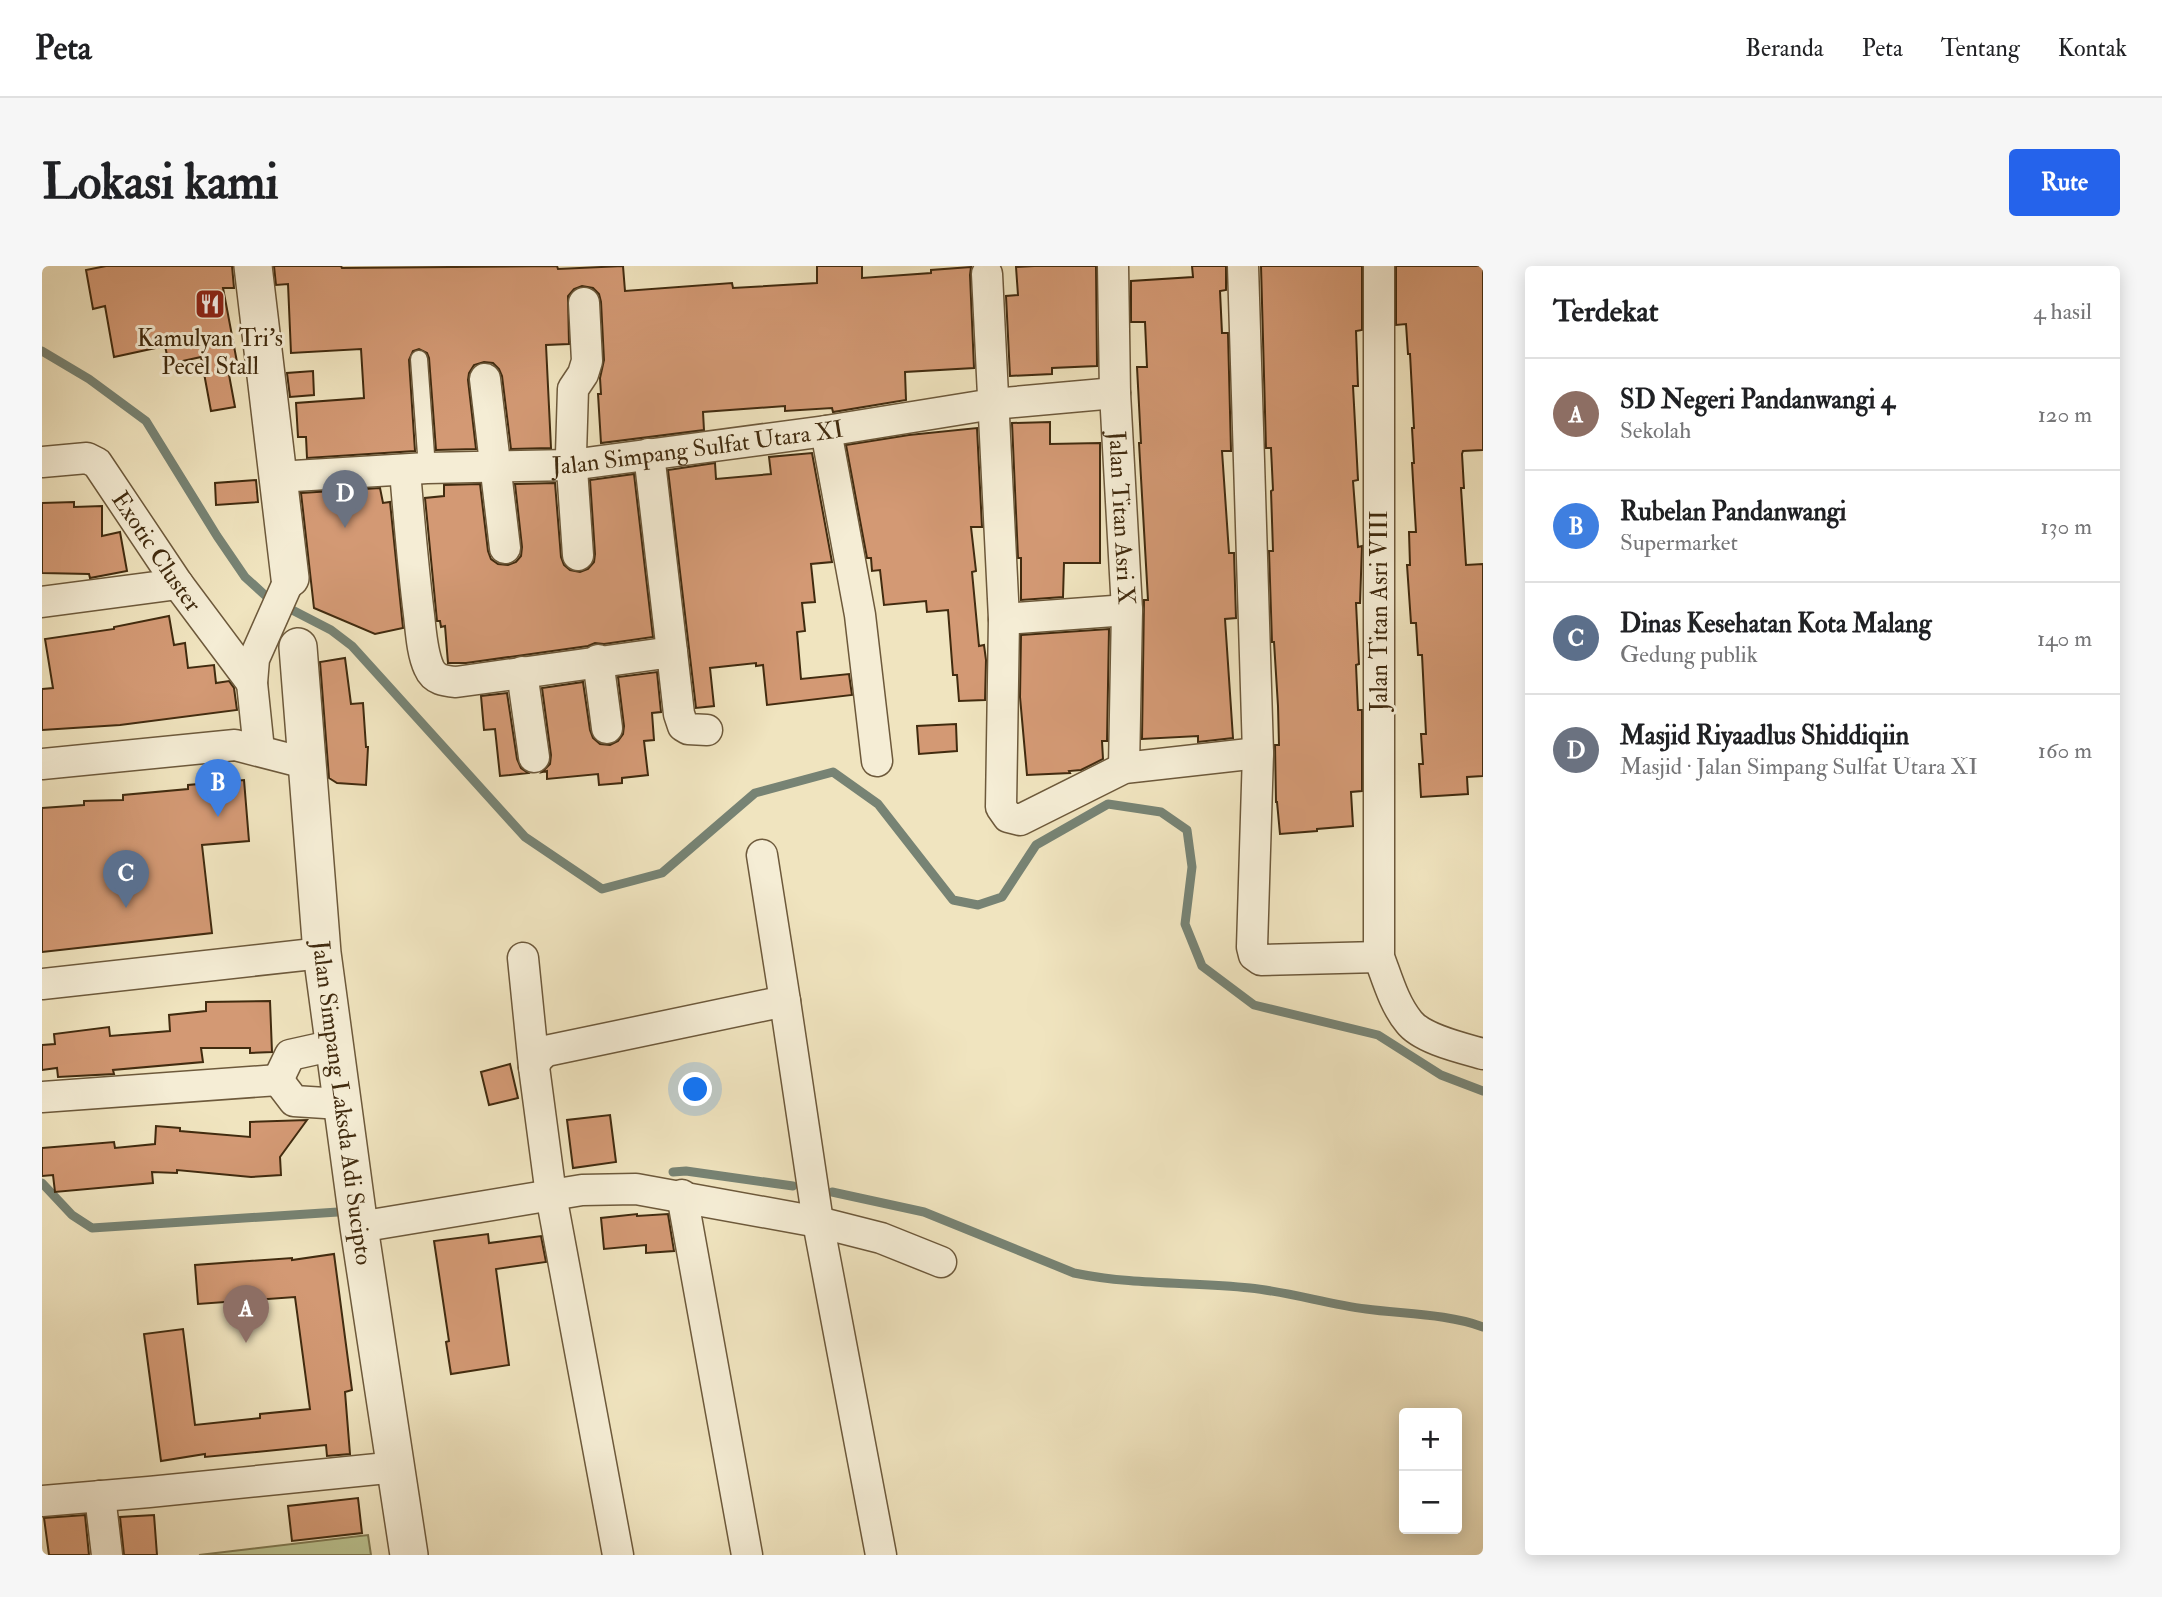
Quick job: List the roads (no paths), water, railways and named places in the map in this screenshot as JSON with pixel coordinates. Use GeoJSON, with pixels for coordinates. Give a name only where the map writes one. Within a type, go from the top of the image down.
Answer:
{"type":"FeatureCollection","features":[{"type":"Feature","properties":{"kind":"street"},"geometry":{"type":"LineString","coordinates":[[253,266],[290,578],[253,671],[259,750]]}},
{"type":"Feature","properties":{"kind":"street","name":"Jalan Titan Asri X"},"geometry":{"type":"LineString","coordinates":[[1112,266],[1115,393],[1127,610],[1125,768]]}},
{"type":"Feature","properties":{"kind":"street"},"geometry":{"type":"LineString","coordinates":[[1243,266],[1258,753],[1252,947],[1254,955],[1261,960],[1379,957],[1394,995],[1410,1023],[1444,1044],[1483,1054]]}},
{"type":"Feature","properties":{"kind":"street","name":"Jalan Titan Asri VIII"},"geometry":{"type":"LineString","coordinates":[[1379,266],[1379,957]]}},
{"type":"Feature","properties":{"kind":"street"},"geometry":{"type":"LineString","coordinates":[[987,274],[1004,619],[1001,807],[1008,817],[1020,820],[1125,768],[1258,753]]}},
{"type":"Feature","properties":{"kind":"street"},"geometry":{"type":"LineString","coordinates":[[578,555],[570,465],[573,389],[583,374],[587,361],[584,303]]}},
{"type":"Feature","properties":{"kind":"street"},"geometry":{"type":"LineString","coordinates":[[485,379],[505,548]]}},
{"type":"Feature","properties":{"kind":"street","name":"Jalan Simpang Sulfat Utara XI"},"geometry":{"type":"LineString","coordinates":[[277,477],[416,469],[570,465],[826,431],[993,404],[1115,393]]}},
{"type":"Feature","properties":{"kind":"street"},"geometry":{"type":"LineString","coordinates":[[826,431],[860,615],[877,761]]}},
{"type":"Feature","properties":{"kind":"street"},"geometry":{"type":"LineString","coordinates":[[649,454],[680,720],[688,729],[707,730]]}},
{"type":"Feature","properties":{"kind":"street","name":"Exotic Cluster"},"geometry":{"type":"LineString","coordinates":[[42,462],[87,458],[97,463],[178,584],[253,671]]}},
{"type":"Feature","properties":{"kind":"street"},"geometry":{"type":"LineString","coordinates":[[416,469],[412,562],[429,669],[435,676],[443,681],[456,682],[598,660],[672,652]]}},
{"type":"Feature","properties":{"kind":"street"},"geometry":{"type":"LineString","coordinates":[[42,602],[178,584]]}},
{"type":"Feature","properties":{"kind":"street"},"geometry":{"type":"LineString","coordinates":[[1004,619],[1127,610]]}},
{"type":"Feature","properties":{"kind":"street"},"geometry":{"type":"LineString","coordinates":[[598,660],[607,729]]}},
{"type":"Feature","properties":{"kind":"street"},"geometry":{"type":"LineString","coordinates":[[253,671],[299,663]]}},
{"type":"Feature","properties":{"kind":"street","name":"Jalan Simpang Laksda Adi Sucipto"},"geometry":{"type":"LineString","coordinates":[[299,663],[322,953],[341,1104],[409,1555]]}},
{"type":"Feature","properties":{"kind":"street"},"geometry":{"type":"LineString","coordinates":[[522,671],[534,757]]}},
{"type":"Feature","properties":{"kind":"street"},"geometry":{"type":"LineString","coordinates":[[42,764],[235,746],[305,763]]}},
{"type":"Feature","properties":{"kind":"street"},"geometry":{"type":"LineString","coordinates":[[762,855],[818,1222],[881,1555]]}},
{"type":"Feature","properties":{"kind":"street"},"geometry":{"type":"LineString","coordinates":[[42,985],[322,953]]}},
{"type":"Feature","properties":{"kind":"street"},"geometry":{"type":"LineString","coordinates":[[523,958],[551,1195],[618,1555]]}},
{"type":"Feature","properties":{"kind":"street"},"geometry":{"type":"LineString","coordinates":[[534,1066],[546,1051],[785,1001]]}},
{"type":"Feature","properties":{"kind":"street"},"geometry":{"type":"LineString","coordinates":[[278,1080],[290,1055],[335,1045]]}},
{"type":"Feature","properties":{"kind":"street"},"geometry":{"type":"LineString","coordinates":[[42,1097],[278,1080]]}},
{"type":"Feature","properties":{"kind":"street"},"geometry":{"type":"LineString","coordinates":[[278,1080],[294,1101],[341,1104]]}},
{"type":"Feature","properties":{"kind":"street"},"geometry":{"type":"LineString","coordinates":[[359,1227],[582,1190],[636,1189],[682,1195],[818,1222],[881,1238],[941,1262]]}},
{"type":"Feature","properties":{"kind":"street"},"geometry":{"type":"LineString","coordinates":[[682,1195],[747,1555]]}},
{"type":"Feature","properties":{"kind":"street"},"geometry":{"type":"LineString","coordinates":[[42,1500],[397,1467]]}},
{"type":"Feature","properties":{"kind":"street"},"geometry":{"type":"LineString","coordinates":[[100,1496],[107,1555]]}},
{"type":"Feature","properties":{"kind":"lane"},"geometry":{"type":"LineString","coordinates":[[416,469],[419,359]]}},
{"type":"Feature","properties":{"kind":"waterway"},"geometry":{"type":"LineString","coordinates":[[42,351],[89,379],[146,421],[245,577],[267,597],[331,630],[352,646],[525,837],[602,889],[662,873],[755,793],[833,772],[878,804],[953,900],[978,905],[1002,897],[1036,845],[1108,804],[1161,812],[1187,830],[1192,867],[1185,924],[1202,966],[1254,1005],[1378,1035],[1441,1075],[1483,1091]]}},
{"type":"Feature","properties":{"kind":"waterway"},"geometry":{"type":"LineString","coordinates":[[673,1172],[686,1171],[793,1186]]}},
{"type":"Feature","properties":{"kind":"waterway"},"geometry":{"type":"LineString","coordinates":[[42,1183],[72,1215],[92,1228],[338,1212]]}},
{"type":"Feature","properties":{"kind":"waterway"},"geometry":{"type":"LineString","coordinates":[[832,1192],[924,1212],[1074,1273],[1118,1280],[1265,1290],[1351,1307],[1456,1319],[1483,1327]]}},
{"type":"Feature","properties":{"kind":"place","name":"Kamulyan Tri's Pecel Stall"},"geometry":{"type":"Point","coordinates":[210,304]}},
{"type":"Feature","properties":{"kind":"place","name":"Masjid Riyaadlus Shiddiqiin"},"geometry":{"type":"Point","coordinates":[345,528]}},
{"type":"Feature","properties":{"kind":"place","name":"Rubelan Pandanwangi"},"geometry":{"type":"Point","coordinates":[218,817]}},
{"type":"Feature","properties":{"kind":"place","name":"Dinas Kesehatan Kota Malang"},"geometry":{"type":"Point","coordinates":[126,908]}},
{"type":"Feature","properties":{"kind":"place","name":"SD Negeri Pandanwangi 4"},"geometry":{"type":"Point","coordinates":[246,1343]}}]}
